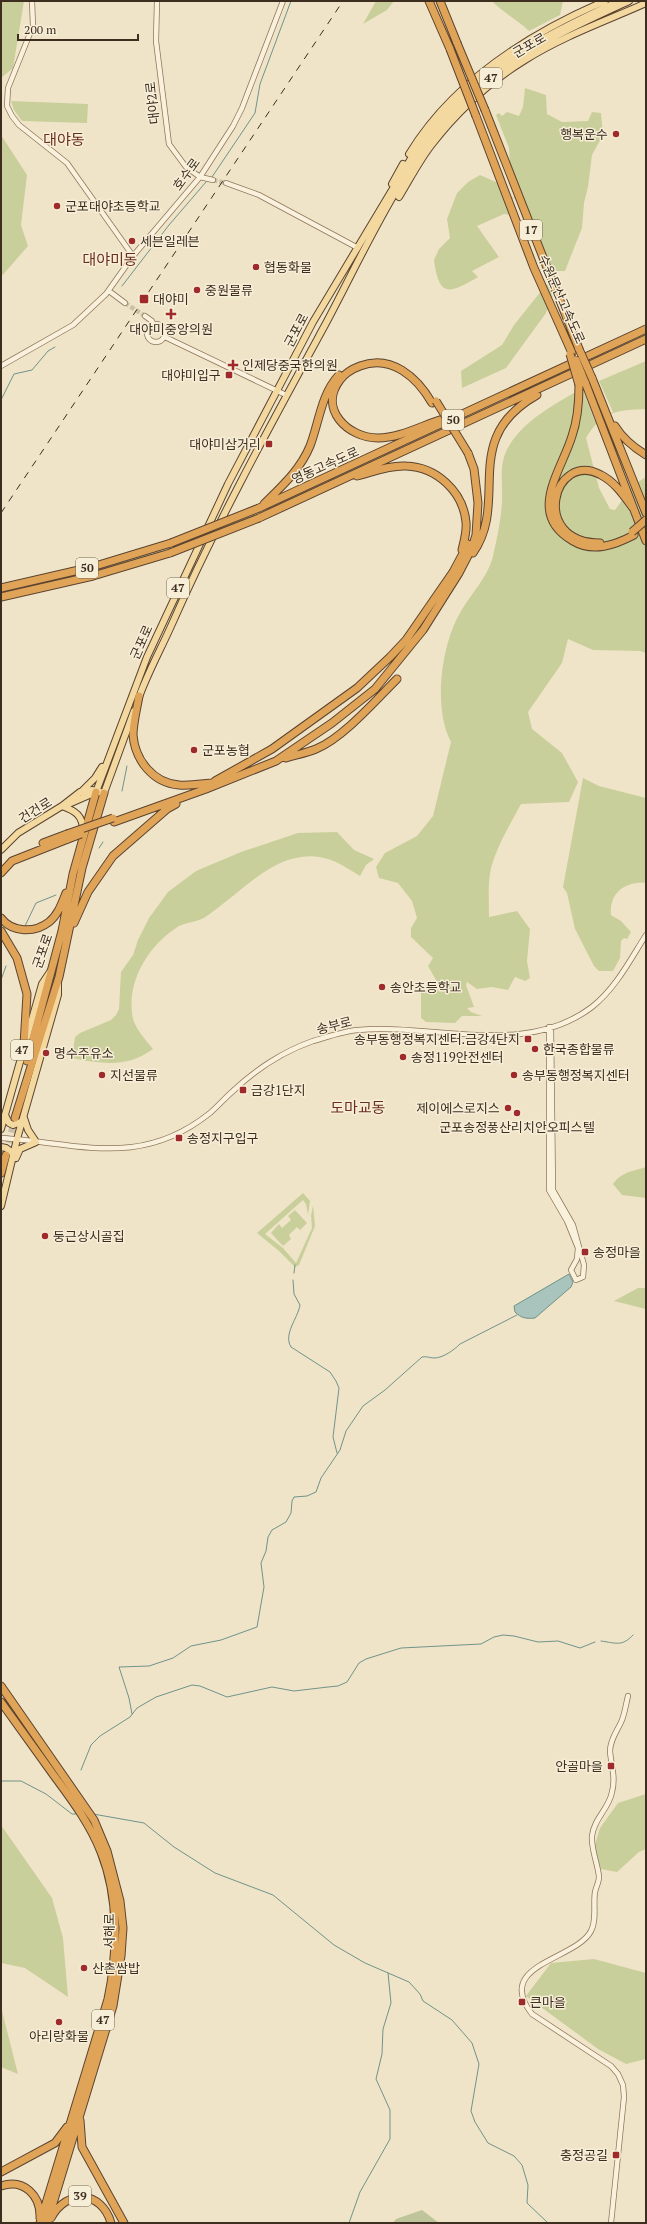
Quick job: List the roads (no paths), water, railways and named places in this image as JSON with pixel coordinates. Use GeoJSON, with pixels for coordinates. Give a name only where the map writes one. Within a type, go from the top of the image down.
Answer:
{"type":"FeatureCollection","features":[{"type":"Feature","properties":{"kind":"highway","name":"수원문산고속도로"},"geometry":{"type":"LineString","coordinates":[[429,1],[450,49],[534,268],[574,352],[592,378],[646,513]]}},
{"type":"Feature","properties":{"kind":"highway","name":"수원문산고속도로"},"geometry":{"type":"LineString","coordinates":[[440,1],[485,110],[574,352],[582,384],[646,541]]}},
{"type":"Feature","properties":{"kind":"highway","name":"영동고속도로"},"geometry":{"type":"LineString","coordinates":[[1,588],[92,567],[171,543],[259,508],[463,415],[646,329]]}},
{"type":"Feature","properties":{"kind":"highway","name":"영동고속도로"},"geometry":{"type":"LineString","coordinates":[[1,597],[93,576],[170,553],[259,518],[646,339]]}},
{"type":"Feature","properties":{"kind":"highway"},"geometry":{"type":"LineString","coordinates":[[259,508],[294,473],[310,446],[331,385],[344,370],[354,363],[365,359],[381,358],[396,361],[411,370],[429,389],[434,402]]}},
{"type":"Feature","properties":{"kind":"highway"},"geometry":{"type":"LineString","coordinates":[[227,779],[272,749],[357,688],[423,630],[474,541],[478,519],[477,485],[465,454],[434,402],[425,391],[408,374],[396,366],[381,363],[366,364],[347,372],[335,388],[332,400],[334,412],[340,423],[350,431],[362,436],[378,438],[391,437],[436,420],[463,415]]}},
{"type":"Feature","properties":{"kind":"highway"},"geometry":{"type":"LineString","coordinates":[[276,761],[332,724],[375,689],[409,641],[416,626],[456,572],[476,550],[483,535],[487,508],[489,462],[499,432],[511,414],[523,403],[578,371]]}},
{"type":"Feature","properties":{"kind":"highway"},"geometry":{"type":"LineString","coordinates":[[582,384],[577,422],[570,444],[557,470],[550,495],[552,519],[557,528],[572,541],[583,546],[604,546],[623,541],[646,520]]}},
{"type":"Feature","properties":{"kind":"highway"},"geometry":{"type":"LineString","coordinates":[[602,404],[620,434],[634,448],[646,455]]}},
{"type":"Feature","properties":{"kind":"highway"},"geometry":{"type":"LineString","coordinates":[[330,485],[387,467],[405,466],[418,468],[441,478],[454,491],[459,500],[466,522],[466,534],[456,572]]}},
{"type":"Feature","properties":{"kind":"highway"},"geometry":{"type":"LineString","coordinates":[[633,508],[608,478],[591,471],[578,472],[570,476],[562,483],[556,492],[554,506],[556,516],[566,530],[583,541],[613,541],[633,533],[646,525]]}},
{"type":"Feature","properties":{"kind":"highway"},"geometry":{"type":"LineString","coordinates":[[1,866],[10,858],[29,848],[114,820],[276,761],[317,749],[354,722],[396,679]]}},
{"type":"Feature","properties":{"kind":"highway"},"geometry":{"type":"LineString","coordinates":[[139,696],[133,734],[141,763],[153,774],[166,782],[179,785],[196,784],[208,786]]}},
{"type":"Feature","properties":{"kind":"highway"},"geometry":{"type":"LineString","coordinates":[[68,934],[88,892],[113,856],[166,809],[208,786]]}},
{"type":"Feature","properties":{"kind":"highway","name":"군포로"},"geometry":{"type":"LineString","coordinates":[[50,972],[62,931],[73,874],[96,792]]}},
{"type":"Feature","properties":{"kind":"highway","name":"군포로"},"geometry":{"type":"LineString","coordinates":[[59,977],[90,838],[104,793]]}},
{"type":"Feature","properties":{"kind":"highway"},"geometry":{"type":"LineString","coordinates":[[1,873],[12,861],[68,836]]}},
{"type":"Feature","properties":{"kind":"highway"},"geometry":{"type":"LineString","coordinates":[[1,918],[13,927],[23,931],[36,929],[49,922],[59,910],[73,874]]}},
{"type":"Feature","properties":{"kind":"highway"},"geometry":{"type":"LineString","coordinates":[[1,931],[17,958],[27,994],[24,1045]]}},
{"type":"Feature","properties":{"kind":"highway","name":"47"},"geometry":{"type":"LineString","coordinates":[[10,1116],[50,972]]}},
{"type":"Feature","properties":{"kind":"highway","name":"47"},"geometry":{"type":"LineString","coordinates":[[10,1116],[59,977]]}},
{"type":"Feature","properties":{"kind":"highway"},"geometry":{"type":"LineString","coordinates":[[1,1173],[6,1155]]}},
{"type":"Feature","properties":{"kind":"highway","name":"서해로"},"geometry":{"type":"LineString","coordinates":[[1,1686],[70,1782],[91,1815],[107,1851],[120,1901],[123,1928],[118,1985],[113,2006],[40,2223]]}},
{"type":"Feature","properties":{"kind":"highway","name":"서해로"},"geometry":{"type":"LineString","coordinates":[[1,1702],[82,1815],[101,1852],[112,1899],[116,1941],[114,1974],[108,1999],[48,2223]]}},
{"type":"Feature","properties":{"kind":"highway"},"geometry":{"type":"LineString","coordinates":[[1,2172],[55,2143],[77,2115]]}},
{"type":"Feature","properties":{"kind":"highway"},"geometry":{"type":"LineString","coordinates":[[77,2115],[82,2147],[124,2223]]}},
{"type":"Feature","properties":{"kind":"highway"},"geometry":{"type":"LineString","coordinates":[[1,2186],[13,2183],[23,2185],[30,2190],[37,2198],[40,2207],[40,2223]]}},
{"type":"Feature","properties":{"kind":"highway","name":"39"},"geometry":{"type":"LineString","coordinates":[[48,2223],[59,2205],[76,2196],[85,2196],[98,2204],[105,2210],[111,2223]]}},
{"type":"Feature","properties":{"kind":"main road","name":"군포로"},"geometry":{"type":"LineString","coordinates":[[388,198],[397,174],[421,134],[457,94],[495,62],[541,32],[604,1]]}},
{"type":"Feature","properties":{"kind":"main road","name":"군포로"},"geometry":{"type":"LineString","coordinates":[[96,792],[137,681],[182,580],[228,484],[278,392],[313,322],[424,138],[448,110],[477,82],[514,55],[553,31],[618,1]]}},
{"type":"Feature","properties":{"kind":"main road","name":"군포로"},"geometry":{"type":"LineString","coordinates":[[104,793],[139,696],[193,576],[286,395],[412,164],[428,141],[465,100],[521,56],[560,33],[629,1]]}},
{"type":"Feature","properties":{"kind":"main road","name":"군포로"},"geometry":{"type":"LineString","coordinates":[[375,233],[391,211],[432,144],[471,102],[501,77],[526,59],[560,41],[646,3]]}},
{"type":"Feature","properties":{"kind":"main road"},"geometry":{"type":"LineString","coordinates":[[80,792],[95,778],[102,766],[105,766]]}},
{"type":"Feature","properties":{"kind":"main road","name":"건건로"},"geometry":{"type":"LineString","coordinates":[[1,850],[18,833],[62,806],[80,792],[87,790],[104,793]]}},
{"type":"Feature","properties":{"kind":"main road","name":"건건로"},"geometry":{"type":"LineString","coordinates":[[62,806],[96,792]]}},
{"type":"Feature","properties":{"kind":"main road"},"geometry":{"type":"LineString","coordinates":[[62,806],[73,810],[80,817],[83,823],[83,836]]}},
{"type":"Feature","properties":{"kind":"main road","name":"군포로"},"geometry":{"type":"LineString","coordinates":[[1,1129],[10,1116],[24,1045],[42,984],[50,972]]}},
{"type":"Feature","properties":{"kind":"main road","name":"군포로"},"geometry":{"type":"LineString","coordinates":[[17,1139],[58,995],[59,977]]}},
{"type":"Feature","properties":{"kind":"main road"},"geometry":{"type":"LineString","coordinates":[[4,1196],[17,1154],[23,1147],[36,1142],[23,1119],[13,1125],[9,1123],[10,1116]]}},
{"type":"Feature","properties":{"kind":"main road","name":"47"},"geometry":{"type":"LineString","coordinates":[[1,1206],[17,1139]]}},
{"type":"Feature","properties":{"kind":"main road"},"geometry":{"type":"LineString","coordinates":[[1,1148],[6,1148],[14,1154]]}},
{"type":"Feature","properties":{"kind":"street"},"geometry":{"type":"LineString","coordinates":[[32,1],[33,26],[8,88],[7,106],[19,125],[67,163],[133,256]]}},
{"type":"Feature","properties":{"kind":"street","name":"대야2로"},"geometry":{"type":"LineString","coordinates":[[157,1],[156,41],[169,144],[186,166],[200,177],[213,180]]}},
{"type":"Feature","properties":{"kind":"street","name":"호수로"},"geometry":{"type":"LineString","coordinates":[[1,366],[73,325],[108,291],[133,256],[200,177],[233,126],[242,108],[284,1]]}},
{"type":"Feature","properties":{"kind":"street"},"geometry":{"type":"LineString","coordinates":[[226,183],[259,195],[358,248]]}},
{"type":"Feature","properties":{"kind":"street"},"geometry":{"type":"LineString","coordinates":[[108,291],[125,302]]}},
{"type":"Feature","properties":{"kind":"street"},"geometry":{"type":"LineString","coordinates":[[145,316],[152,321],[153,324]]}},
{"type":"Feature","properties":{"kind":"street"},"geometry":{"type":"LineString","coordinates":[[153,324],[159,324],[164,327],[165,337],[156,342],[149,339],[147,330],[153,324]]}},
{"type":"Feature","properties":{"kind":"street"},"geometry":{"type":"LineString","coordinates":[[165,337],[286,395]]}},
{"type":"Feature","properties":{"kind":"street","name":"송부로"},"geometry":{"type":"LineString","coordinates":[[1,1138],[108,1150],[150,1145],[172,1136],[199,1121],[234,1089],[275,1060],[312,1042],[356,1030],[512,1034],[564,1023],[592,1007],[612,987],[646,934]]}},
{"type":"Feature","properties":{"kind":"street"},"geometry":{"type":"LineString","coordinates":[[550,1027],[553,1190],[573,1225],[584,1265],[583,1277],[576,1280],[571,1270],[577,1259],[578,1248],[567,1221],[549,1190],[550,1027]]}},
{"type":"Feature","properties":{"kind":"street"},"geometry":{"type":"LineString","coordinates":[[611,2223],[624,2097],[623,2085],[618,2074],[611,2066],[532,2014],[525,2004],[522,1992],[523,1983],[526,1978],[541,1963],[582,1941],[591,1931],[599,1879],[592,1836],[600,1814],[608,1804],[612,1793],[614,1772],[610,1750],[614,1734],[623,1718],[628,1696]]}},
{"type":"Feature","properties":{"kind":"water"},"geometry":{"type":"Polygon","coordinates":[[[569,1274],[573,1282],[571,1287],[535,1318],[524,1318],[515,1312],[514,1306],[569,1274]]]}},
{"type":"Feature","properties":{"kind":"waterway"},"geometry":{"type":"LineString","coordinates":[[212,177],[255,113],[260,84],[291,1]]}},
{"type":"Feature","properties":{"kind":"waterway"},"geometry":{"type":"LineString","coordinates":[[122,286],[169,225],[206,182]]}},
{"type":"Feature","properties":{"kind":"waterway"},"geometry":{"type":"LineString","coordinates":[[1,400],[14,374],[32,370],[48,351],[55,347]]}},
{"type":"Feature","properties":{"kind":"waterway"},"geometry":{"type":"LineString","coordinates":[[122,791],[127,766]]}},
{"type":"Feature","properties":{"kind":"waterway"},"geometry":{"type":"LineString","coordinates":[[99,848],[103,842]]}},
{"type":"Feature","properties":{"kind":"waterway"},"geometry":{"type":"LineString","coordinates":[[25,926],[36,903],[56,895]]}},
{"type":"Feature","properties":{"kind":"waterway"},"geometry":{"type":"LineString","coordinates":[[1,980],[6,966]]}},
{"type":"Feature","properties":{"kind":"waterway"},"geometry":{"type":"LineString","coordinates":[[294,1273],[295,1265]]}},
{"type":"Feature","properties":{"kind":"waterway"},"geometry":{"type":"LineString","coordinates":[[293,1280],[294,1294],[300,1305],[290,1331],[289,1342],[291,1347],[330,1372],[336,1381],[339,1388],[333,1437],[337,1453]]}},
{"type":"Feature","properties":{"kind":"waterway"},"geometry":{"type":"LineString","coordinates":[[132,1714],[129,1698],[119,1667],[149,1666],[173,1658],[191,1646],[221,1640],[257,1627],[264,1587],[261,1563],[266,1551],[268,1537],[272,1530],[286,1522],[291,1513],[292,1501],[294,1497],[307,1496],[316,1492],[321,1478],[340,1450],[346,1431],[363,1406],[385,1390],[422,1357],[437,1358],[445,1355],[460,1344],[517,1315]]}},
{"type":"Feature","properties":{"kind":"waterway"},"geometry":{"type":"LineString","coordinates":[[81,1770],[91,1745],[100,1736],[130,1717],[137,1708],[156,1697],[192,1685],[200,1686],[227,1697],[272,1687],[294,1691],[338,1686],[347,1682],[359,1663],[366,1659],[401,1648],[481,1644],[494,1637],[503,1635],[538,1642],[558,1641],[580,1648],[595,1642]]}},
{"type":"Feature","properties":{"kind":"waterway"},"geometry":{"type":"LineString","coordinates":[[601,1641],[622,1643],[633,1635]]}},
{"type":"Feature","properties":{"kind":"waterway"},"geometry":{"type":"LineString","coordinates":[[1,1781],[21,1781],[46,1794],[72,1814],[76,1814]]}},
{"type":"Feature","properties":{"kind":"waterway"},"geometry":{"type":"LineString","coordinates":[[93,1814],[144,1823],[174,1847],[215,1873],[273,1895],[334,1945],[365,1963],[409,1982],[420,1994],[423,2001],[452,2020],[472,2043],[479,2064],[471,2111],[475,2122],[488,2143],[514,2156],[522,2165],[528,2185],[527,2203],[548,2223]]}},
{"type":"Feature","properties":{"kind":"waterway"},"geometry":{"type":"LineString","coordinates":[[349,2223],[360,2192],[390,2139],[390,2110],[376,2079],[382,2054],[383,2029],[391,2003],[388,1973]]}},
{"type":"Feature","properties":{"kind":"tunnel"},"geometry":{"type":"LineString","coordinates":[[213,180],[226,183]]}},
{"type":"Feature","properties":{"kind":"tunnel"},"geometry":{"type":"LineString","coordinates":[[125,303],[145,316]]}},
{"type":"Feature","properties":{"kind":"tunnel"},"geometry":{"type":"LineString","coordinates":[[6,1153],[15,1119]]}},
{"type":"Feature","properties":{"kind":"railway"},"geometry":{"type":"LineString","coordinates":[[1,513],[343,1]]}},
{"type":"Feature","properties":{"kind":"place","name":"행복운수"},"geometry":{"type":"Point","coordinates":[616,134]}},
{"type":"Feature","properties":{"kind":"place","name":"군포대야초등학교"},"geometry":{"type":"Point","coordinates":[57,206]}},
{"type":"Feature","properties":{"kind":"place","name":"세븐일레븐"},"geometry":{"type":"Point","coordinates":[132,241]}},
{"type":"Feature","properties":{"kind":"place","name":"협동화물"},"geometry":{"type":"Point","coordinates":[256,267]}},
{"type":"Feature","properties":{"kind":"place","name":"중원물류"},"geometry":{"type":"Point","coordinates":[197,290]}},
{"type":"Feature","properties":{"kind":"place","name":"대야미"},"geometry":{"type":"Point","coordinates":[144,299]}},
{"type":"Feature","properties":{"kind":"place","name":"대야미중앙의원"},"geometry":{"type":"Point","coordinates":[171,314]}},
{"type":"Feature","properties":{"kind":"place","name":"인제당중국한의원"},"geometry":{"type":"Point","coordinates":[233,365]}},
{"type":"Feature","properties":{"kind":"place","name":"대야미입구"},"geometry":{"type":"Point","coordinates":[229,375]}},
{"type":"Feature","properties":{"kind":"place","name":"대야미삼거리"},"geometry":{"type":"Point","coordinates":[269,444]}},
{"type":"Feature","properties":{"kind":"place","name":"군포농협"},"geometry":{"type":"Point","coordinates":[194,750]}},
{"type":"Feature","properties":{"kind":"place","name":"송안초등학교"},"geometry":{"type":"Point","coordinates":[382,987]}},
{"type":"Feature","properties":{"kind":"place","name":"송부동행정복지센터.금강4단지"},"geometry":{"type":"Point","coordinates":[528,1039]}},
{"type":"Feature","properties":{"kind":"place","name":"한국종합물류"},"geometry":{"type":"Point","coordinates":[535,1049]}},
{"type":"Feature","properties":{"kind":"place","name":"명수주유소"},"geometry":{"type":"Point","coordinates":[46,1053]}},
{"type":"Feature","properties":{"kind":"place","name":"송정119안전센터"},"geometry":{"type":"Point","coordinates":[403,1057]}},
{"type":"Feature","properties":{"kind":"place","name":"지선물류"},"geometry":{"type":"Point","coordinates":[102,1075]}},
{"type":"Feature","properties":{"kind":"place","name":"송부동행정복지센터"},"geometry":{"type":"Point","coordinates":[514,1075]}},
{"type":"Feature","properties":{"kind":"place","name":"금강1단지"},"geometry":{"type":"Point","coordinates":[243,1090]}},
{"type":"Feature","properties":{"kind":"place","name":"제이에스로지스"},"geometry":{"type":"Point","coordinates":[508,1108]}},
{"type":"Feature","properties":{"kind":"place","name":"군포송정풍산리치안오피스텔"},"geometry":{"type":"Point","coordinates":[517,1113]}},
{"type":"Feature","properties":{"kind":"place","name":"송정지구입구"},"geometry":{"type":"Point","coordinates":[179,1138]}},
{"type":"Feature","properties":{"kind":"place","name":"둥근상시골집"},"geometry":{"type":"Point","coordinates":[45,1236]}},
{"type":"Feature","properties":{"kind":"place","name":"송정마을"},"geometry":{"type":"Point","coordinates":[585,1252]}},
{"type":"Feature","properties":{"kind":"place","name":"안골마을"},"geometry":{"type":"Point","coordinates":[611,1766]}},
{"type":"Feature","properties":{"kind":"place","name":"산촌쌈밥"},"geometry":{"type":"Point","coordinates":[84,1968]}},
{"type":"Feature","properties":{"kind":"place","name":"큰마을"},"geometry":{"type":"Point","coordinates":[522,2002]}},
{"type":"Feature","properties":{"kind":"place","name":"아리랑화물"},"geometry":{"type":"Point","coordinates":[59,2022]}},
{"type":"Feature","properties":{"kind":"place","name":"충정공길"},"geometry":{"type":"Point","coordinates":[616,2155]}},
{"type":"Feature","properties":{"kind":"district","name":"대야동"},"geometry":{"type":"Point","coordinates":[64,140]}},
{"type":"Feature","properties":{"kind":"district","name":"대야미동"},"geometry":{"type":"Point","coordinates":[110,260]}},
{"type":"Feature","properties":{"kind":"district","name":"도마교동"},"geometry":{"type":"Point","coordinates":[358,1108]}}]}
